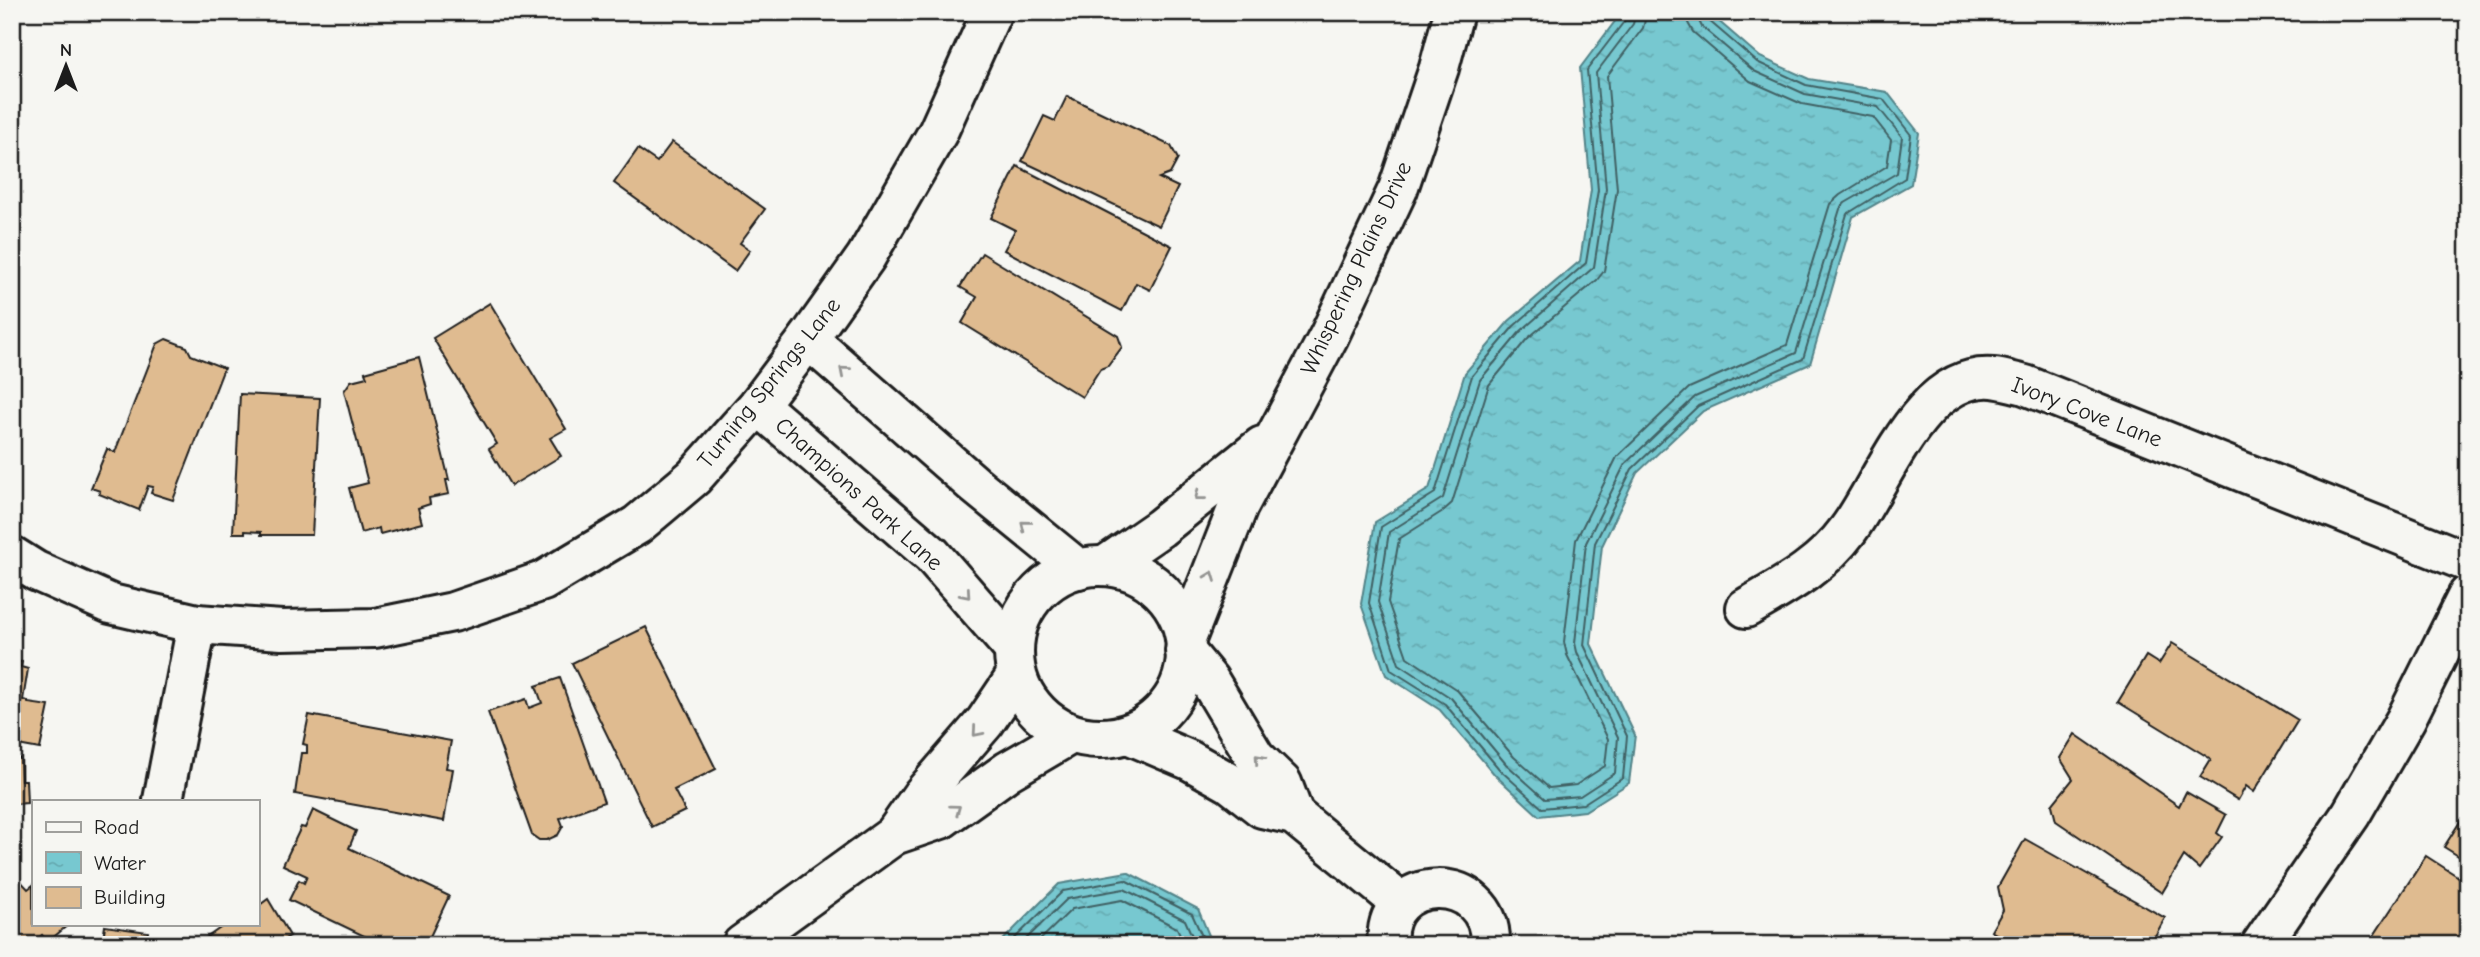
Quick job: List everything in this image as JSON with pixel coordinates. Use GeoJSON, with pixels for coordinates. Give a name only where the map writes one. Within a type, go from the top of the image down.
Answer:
{"type":"FeatureCollection","features":[{"type":"Feature","properties":{"kind":"street","name":"Turning Springs Lane"},"geometry":{"type":"LineString","coordinates":[[12,556],[36,571],[111,604],[197,624],[282,630],[375,628],[453,612],[543,581],[637,525],[694,477],[758,405],[866,257],[938,132],[992,12]]}},
{"type":"Feature","properties":{"kind":"street","name":"Whispering Plains Drive"},"geometry":{"type":"LineString","coordinates":[[1186,645],[1238,508],[1272,439],[1329,336],[1398,189],[1439,68],[1454,12]]}},
{"type":"Feature","properties":{"kind":"street"},"geometry":{"type":"LineString","coordinates":[[808,339],[975,485],[1091,567]]}},
{"type":"Feature","properties":{"kind":"street","name":"Ivory Cove Lane"},"geometry":{"type":"LineString","coordinates":[[1746,608],[1809,571],[1848,531],[1919,417],[1938,396],[1962,382],[1992,377],[2025,385],[2468,562]]}},
{"type":"Feature","properties":{"kind":"street","name":"Champions Park Lane"},"geometry":{"type":"LineString","coordinates":[[758,405],[932,555],[1015,662]]}},
{"type":"Feature","properties":{"kind":"street","name":"Whispering Plains Drive"},"geometry":{"type":"LineString","coordinates":[[1091,567],[1160,528],[1272,439]]}},
{"type":"Feature","properties":{"kind":"street"},"geometry":{"type":"LineString","coordinates":[[894,835],[922,795],[985,722],[1015,662],[1019,622],[1032,598],[1053,580],[1091,567],[1132,571],[1158,587],[1176,611],[1186,645],[1231,721],[1255,757],[1282,783],[1294,815]]}},
{"type":"Feature","properties":{"kind":"street"},"geometry":{"type":"LineString","coordinates":[[2261,945],[2351,814],[2406,719],[2468,595]]}},
{"type":"Feature","properties":{"kind":"street"},"geometry":{"type":"LineString","coordinates":[[163,800],[197,624]]}},
{"type":"Feature","properties":{"kind":"street"},"geometry":{"type":"LineString","coordinates":[[1015,662],[1028,701],[1047,721],[1072,734],[1098,739],[1128,734],[1154,719],[1175,697],[1185,669],[1186,645]]}},
{"type":"Feature","properties":{"kind":"street"},"geometry":{"type":"LineString","coordinates":[[742,945],[894,835],[941,819],[1008,771],[1072,734]]}},
{"type":"Feature","properties":{"kind":"street"},"geometry":{"type":"LineString","coordinates":[[1128,734],[1210,771],[1262,808],[1294,815],[1401,904]]}},
{"type":"Feature","properties":{"kind":"street"},"geometry":{"type":"LineString","coordinates":[[1388,945],[1390,919],[1401,904],[1415,893],[1433,888],[1464,894],[1476,904],[1486,917],[1490,945]]}},
{"type":"Feature","properties":{"kind":"water"},"geometry":{"type":"Polygon","coordinates":[[[1622,12],[1708,12],[1760,57],[1809,79],[1887,92],[1919,133],[1911,184],[1853,217],[1810,364],[1703,411],[1637,473],[1602,546],[1591,644],[1635,735],[1629,783],[1585,811],[1539,816],[1495,775],[1440,710],[1386,675],[1361,604],[1375,522],[1429,489],[1465,373],[1509,321],[1580,261],[1591,190],[1580,68],[1622,12]]]}},
{"type":"Feature","properties":{"kind":"water"},"geometry":{"type":"Polygon","coordinates":[[[1127,872],[1198,909],[1213,945],[1001,945],[1059,884],[1127,872]]]}},
{"type":"Feature","properties":{"kind":"building"},"geometry":{"type":"Polygon","coordinates":[[[1067,96],[1171,146],[1178,159],[1170,174],[1159,178],[1178,187],[1159,226],[1022,161],[1044,116],[1055,121],[1067,96]]]}},
{"type":"Feature","properties":{"kind":"building"},"geometry":{"type":"Polygon","coordinates":[[[672,142],[765,209],[740,243],[750,250],[735,271],[614,183],[638,149],[657,162],[672,142]]]}},
{"type":"Feature","properties":{"kind":"building"},"geometry":{"type":"Polygon","coordinates":[[[1017,166],[1172,246],[1150,290],[1136,283],[1122,311],[1004,250],[1015,230],[991,218],[1017,166]]]}},
{"type":"Feature","properties":{"kind":"building"},"geometry":{"type":"Polygon","coordinates":[[[982,253],[1118,336],[1122,347],[1108,366],[1100,369],[1082,397],[962,323],[977,297],[960,287],[982,253]]]}},
{"type":"Feature","properties":{"kind":"building"},"geometry":{"type":"Polygon","coordinates":[[[490,303],[566,429],[550,438],[561,456],[511,486],[489,449],[497,444],[433,338],[490,303]]]}},
{"type":"Feature","properties":{"kind":"building"},"geometry":{"type":"Polygon","coordinates":[[[166,339],[187,347],[191,355],[224,368],[173,500],[151,493],[153,487],[148,486],[139,510],[99,494],[100,491],[91,488],[107,449],[115,452],[157,344],[166,339]]]}},
{"type":"Feature","properties":{"kind":"building"},"geometry":{"type":"Polygon","coordinates":[[[419,357],[449,480],[446,480],[449,494],[429,498],[430,504],[418,508],[422,523],[380,534],[379,528],[361,533],[349,488],[368,483],[344,391],[351,381],[367,377],[365,372],[419,357]]]}},
{"type":"Feature","properties":{"kind":"building"},"geometry":{"type":"Polygon","coordinates":[[[240,394],[320,398],[312,535],[261,535],[261,532],[245,531],[233,533],[240,394]]]}},
{"type":"Feature","properties":{"kind":"building"},"geometry":{"type":"Polygon","coordinates":[[[646,627],[716,769],[674,790],[685,811],[652,827],[572,663],[646,627]]]}},
{"type":"Feature","properties":{"kind":"building"},"geometry":{"type":"Polygon","coordinates":[[[2172,643],[2298,720],[2254,792],[2246,786],[2238,800],[2200,777],[2211,759],[2118,702],[2146,656],[2159,664],[2172,643]]]}},
{"type":"Feature","properties":{"kind":"building"},"geometry":{"type":"Polygon","coordinates":[[[12,661],[22,662],[21,667],[28,669],[23,700],[49,706],[40,749],[12,744],[12,661]]]}},
{"type":"Feature","properties":{"kind":"building"},"geometry":{"type":"Polygon","coordinates":[[[560,678],[604,802],[560,818],[563,826],[558,835],[539,840],[532,835],[488,712],[526,699],[529,708],[542,703],[536,686],[560,678]]]}},
{"type":"Feature","properties":{"kind":"building"},"geometry":{"type":"Polygon","coordinates":[[[309,715],[451,741],[446,768],[453,769],[444,821],[295,794],[301,753],[307,753],[307,745],[303,744],[309,715]]]}},
{"type":"Feature","properties":{"kind":"building"},"geometry":{"type":"Polygon","coordinates":[[[2075,734],[2179,806],[2186,792],[2226,815],[2217,833],[2222,837],[2199,869],[2184,856],[2162,893],[2056,821],[2052,805],[2073,779],[2060,758],[2075,734]]]}},
{"type":"Feature","properties":{"kind":"building"},"geometry":{"type":"Polygon","coordinates":[[[12,758],[20,758],[21,780],[26,780],[27,803],[14,804],[16,839],[12,839],[12,758]]]}},
{"type":"Feature","properties":{"kind":"building"},"geometry":{"type":"Polygon","coordinates":[[[2468,809],[2468,862],[2444,847],[2468,809]]]}},
{"type":"Feature","properties":{"kind":"building"},"geometry":{"type":"Polygon","coordinates":[[[313,810],[356,831],[349,848],[449,896],[426,945],[383,945],[289,900],[299,880],[304,883],[307,876],[283,865],[301,827],[305,828],[313,810]]]}},
{"type":"Feature","properties":{"kind":"building"},"geometry":{"type":"Polygon","coordinates":[[[2025,839],[2165,918],[2150,945],[2129,945],[2121,940],[2118,945],[2016,945],[1991,931],[2003,910],[1998,887],[2025,839]]]}},
{"type":"Feature","properties":{"kind":"building"},"geometry":{"type":"Polygon","coordinates":[[[2426,856],[2468,883],[2468,945],[2379,945],[2371,940],[2426,856]]]}},
{"type":"Feature","properties":{"kind":"building"},"geometry":{"type":"Polygon","coordinates":[[[15,875],[28,889],[32,886],[32,926],[67,926],[48,942],[42,935],[30,945],[12,945],[12,877],[15,875]]]}},
{"type":"Feature","properties":{"kind":"building"},"geometry":{"type":"Polygon","coordinates":[[[268,899],[290,936],[281,941],[283,945],[196,945],[223,926],[259,926],[259,901],[261,904],[268,899]]]}},
{"type":"Feature","properties":{"kind":"building"},"geometry":{"type":"Polygon","coordinates":[[[105,926],[148,932],[146,945],[102,945],[105,926]]]}}]}
